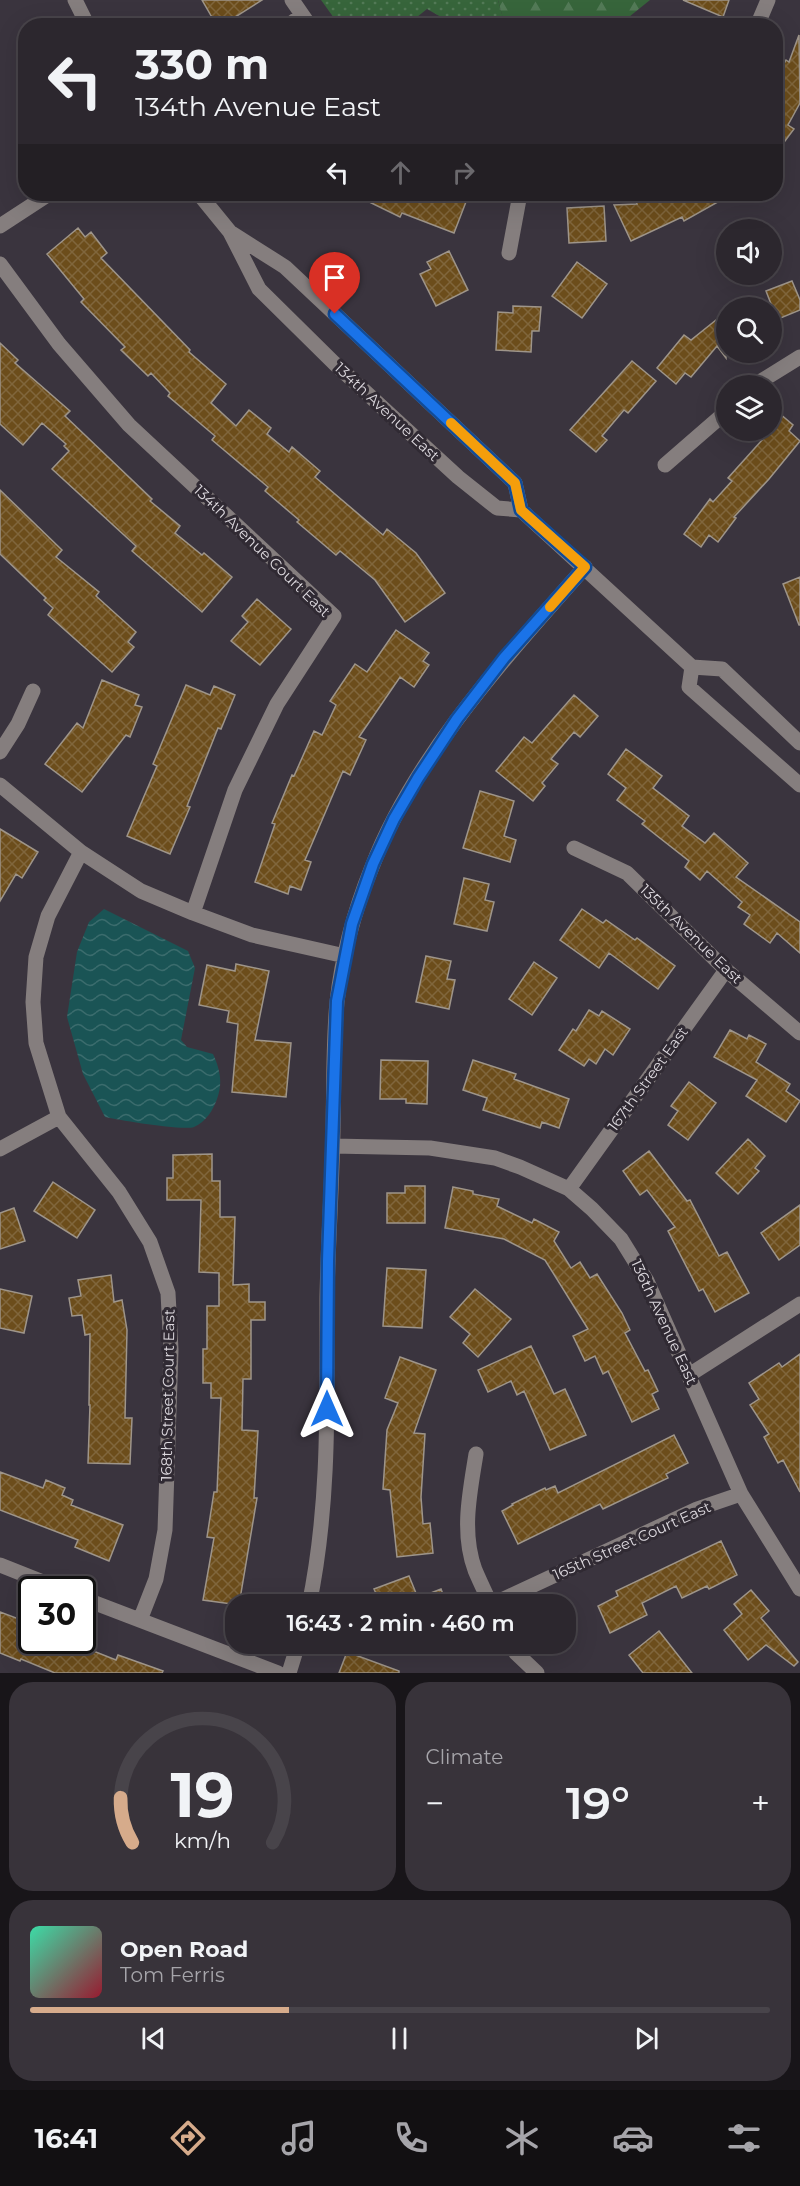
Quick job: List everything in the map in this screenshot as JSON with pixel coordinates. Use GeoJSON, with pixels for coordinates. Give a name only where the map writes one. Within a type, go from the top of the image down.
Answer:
{"type":"FeatureCollection","features":[{"type":"Feature","properties":{"kind":"street"},"geometry":{"type":"LineString","coordinates":[[75,0],[84,18]]}},
{"type":"Feature","properties":{"kind":"street"},"geometry":{"type":"LineString","coordinates":[[292,0],[305,18]]}},
{"type":"Feature","properties":{"kind":"street"},"geometry":{"type":"LineString","coordinates":[[760,18],[768,0]]}},
{"type":"Feature","properties":{"kind":"street"},"geometry":{"type":"LineString","coordinates":[[0,226],[38,201]]}},
{"type":"Feature","properties":{"kind":"street","name":"134th Avenue East"},"geometry":{"type":"LineString","coordinates":[[206,201],[230,232],[259,290],[334,363],[442,462],[497,508],[521,510],[515,483],[285,267],[230,232]]}},
{"type":"Feature","properties":{"kind":"street"},"geometry":{"type":"LineString","coordinates":[[509,253],[519,201]]}},
{"type":"Feature","properties":{"kind":"street","name":"134th Avenue Court East"},"geometry":{"type":"LineString","coordinates":[[0,264],[59,344],[129,425],[334,616],[277,704],[235,790],[193,913]]}},
{"type":"Feature","properties":{"kind":"street"},"geometry":{"type":"LineString","coordinates":[[771,375],[800,357]]}},
{"type":"Feature","properties":{"kind":"street"},"geometry":{"type":"LineString","coordinates":[[665,465],[716,420]]}},
{"type":"Feature","properties":{"kind":"street"},"geometry":{"type":"LineString","coordinates":[[521,510],[692,667],[722,669],[800,743]]}},
{"type":"Feature","properties":{"kind":"street"},"geometry":{"type":"LineString","coordinates":[[311,1594],[320,1545],[325,1476],[328,1261],[337,1001],[352,924],[373,864],[394,819],[418,778],[457,719],[504,658],[585,567]]}},
{"type":"Feature","properties":{"kind":"street"},"geometry":{"type":"LineString","coordinates":[[692,667],[690,687],[800,785]]}},
{"type":"Feature","properties":{"kind":"street"},"geometry":{"type":"LineString","coordinates":[[0,752],[18,724],[33,691]]}},
{"type":"Feature","properties":{"kind":"street"},"geometry":{"type":"LineString","coordinates":[[0,785],[81,852],[141,891],[252,935],[345,956]]}},
{"type":"Feature","properties":{"kind":"street","name":"135th Avenue East"},"geometry":{"type":"LineString","coordinates":[[574,848],[627,873],[726,969],[800,1033]]}},
{"type":"Feature","properties":{"kind":"street","name":"168th Street Court East"},"geometry":{"type":"LineString","coordinates":[[81,852],[48,916],[36,957],[33,1002],[36,1043],[59,1117],[120,1192],[150,1242],[168,1293],[171,1350],[165,1530],[156,1579],[140,1620]]}},
{"type":"Feature","properties":{"kind":"street","name":"167th Street East"},"geometry":{"type":"LineString","coordinates":[[569,1189],[726,969]]}},
{"type":"Feature","properties":{"kind":"street"},"geometry":{"type":"LineString","coordinates":[[0,1149],[59,1117]]}},
{"type":"Feature","properties":{"kind":"street","name":"136th Avenue East"},"geometry":{"type":"LineString","coordinates":[[333,1146],[430,1148],[495,1158],[569,1189],[621,1239],[635,1259],[647,1281],[741,1494],[800,1589]]}},
{"type":"Feature","properties":{"kind":"street"},"geometry":{"type":"LineString","coordinates":[[689,1375],[800,1304]]}},
{"type":"Feature","properties":{"kind":"street"},"geometry":{"type":"LineString","coordinates":[[476,1454],[468,1510],[468,1541],[475,1569],[486,1594]]}},
{"type":"Feature","properties":{"kind":"street","name":"165th Street Court East"},"geometry":{"type":"LineString","coordinates":[[515,1594],[697,1509],[741,1494]]}},
{"type":"Feature","properties":{"kind":"street"},"geometry":{"type":"LineString","coordinates":[[0,1565],[28,1576]]}},
{"type":"Feature","properties":{"kind":"street"},"geometry":{"type":"LineString","coordinates":[[96,1603],[278,1673]]}},
{"type":"Feature","properties":{"kind":"street"},"geometry":{"type":"LineString","coordinates":[[289,1673],[295,1654]]}},
{"type":"Feature","properties":{"kind":"street"},"geometry":{"type":"LineString","coordinates":[[517,1654],[537,1673]]}},
{"type":"Feature","properties":{"kind":"green space"},"geometry":{"type":"Polygon","coordinates":[[[321,0],[498,0],[503,18],[443,18],[427,9],[416,18],[334,18],[321,0]]]}},
{"type":"Feature","properties":{"kind":"green space"},"geometry":{"type":"Polygon","coordinates":[[[498,0],[650,0],[628,18],[503,18],[498,0]]]}},
{"type":"Feature","properties":{"kind":"water"},"geometry":{"type":"Polygon","coordinates":[[[104,909],[188,951],[195,968],[181,1040],[187,1047],[213,1054],[220,1082],[219,1093],[211,1111],[202,1122],[194,1127],[137,1123],[105,1117],[83,1074],[67,1017],[77,952],[89,922],[104,909]]]}},
{"type":"Feature","properties":{"kind":"building"},"geometry":{"type":"Polygon","coordinates":[[[202,0],[262,0],[234,18],[212,18],[202,0]]]}},
{"type":"Feature","properties":{"kind":"building"},"geometry":{"type":"Polygon","coordinates":[[[683,0],[729,0],[723,17],[683,0]]]}},
{"type":"Feature","properties":{"kind":"building"},"geometry":{"type":"Polygon","coordinates":[[[799,35],[800,103],[788,125],[794,129],[783,144],[783,66],[786,60],[789,62],[799,35]]]}},
{"type":"Feature","properties":{"kind":"building"},"geometry":{"type":"Polygon","coordinates":[[[367,201],[466,201],[454,233],[402,213],[400,217],[367,201]]]}},
{"type":"Feature","properties":{"kind":"building"},"geometry":{"type":"Polygon","coordinates":[[[636,201],[720,201],[684,221],[682,217],[631,241],[614,205],[637,204],[636,201]]]}},
{"type":"Feature","properties":{"kind":"building"},"geometry":{"type":"Polygon","coordinates":[[[604,206],[606,241],[569,243],[567,208],[604,206]]]}},
{"type":"Feature","properties":{"kind":"building"},"geometry":{"type":"Polygon","coordinates":[[[78,228],[85,237],[91,232],[107,253],[101,258],[190,350],[189,352],[226,384],[211,403],[236,426],[249,410],[271,428],[267,434],[289,452],[292,447],[320,471],[315,477],[383,535],[387,529],[416,553],[445,593],[405,622],[375,580],[340,551],[336,555],[297,522],[299,520],[265,491],[268,487],[212,440],[215,436],[168,396],[170,393],[151,373],[148,376],[121,350],[125,347],[81,302],[84,299],[47,254],[78,228]]]}},
{"type":"Feature","properties":{"kind":"building"},"geometry":{"type":"Polygon","coordinates":[[[449,251],[468,290],[436,306],[420,274],[431,269],[427,262],[449,251]]]}},
{"type":"Feature","properties":{"kind":"building"},"geometry":{"type":"Polygon","coordinates":[[[577,262],[607,284],[582,318],[552,296],[577,262]]]}},
{"type":"Feature","properties":{"kind":"building"},"geometry":{"type":"Polygon","coordinates":[[[792,281],[800,300],[800,310],[782,317],[782,297],[768,297],[766,291],[792,281]]]}},
{"type":"Feature","properties":{"kind":"building"},"geometry":{"type":"Polygon","coordinates":[[[513,306],[541,307],[539,331],[532,331],[531,352],[496,350],[498,312],[513,313],[513,306]]]}},
{"type":"Feature","properties":{"kind":"building"},"geometry":{"type":"Polygon","coordinates":[[[716,320],[716,347],[691,377],[685,373],[676,384],[657,368],[684,335],[691,340],[716,320]]]}},
{"type":"Feature","properties":{"kind":"building"},"geometry":{"type":"Polygon","coordinates":[[[0,343],[18,360],[15,363],[70,411],[65,416],[152,499],[150,501],[180,526],[175,533],[202,555],[204,553],[232,577],[202,612],[132,551],[136,546],[52,469],[69,451],[64,446],[66,444],[42,423],[23,445],[0,424],[0,343]]]}},
{"type":"Feature","properties":{"kind":"building"},"geometry":{"type":"Polygon","coordinates":[[[632,361],[656,381],[628,413],[624,410],[602,436],[607,440],[596,452],[570,430],[632,361]]]}},
{"type":"Feature","properties":{"kind":"building"},"geometry":{"type":"Polygon","coordinates":[[[782,416],[793,425],[789,431],[800,441],[734,517],[736,518],[718,542],[709,535],[701,547],[684,534],[710,499],[713,502],[732,481],[728,478],[761,441],[782,441],[782,416]]]}},
{"type":"Feature","properties":{"kind":"building"},"geometry":{"type":"Polygon","coordinates":[[[0,490],[62,550],[56,557],[99,592],[96,596],[136,632],[128,642],[134,647],[112,672],[48,615],[53,608],[44,600],[46,598],[0,554],[0,490]]]}},
{"type":"Feature","properties":{"kind":"building"},"geometry":{"type":"Polygon","coordinates":[[[800,577],[800,625],[799,625],[783,584],[800,577]]]}},
{"type":"Feature","properties":{"kind":"building"},"geometry":{"type":"Polygon","coordinates":[[[257,599],[291,629],[260,665],[231,641],[248,622],[242,616],[257,599]]]}},
{"type":"Feature","properties":{"kind":"building"},"geometry":{"type":"Polygon","coordinates":[[[396,630],[429,653],[423,661],[429,665],[414,687],[400,677],[359,737],[366,740],[350,775],[343,771],[305,860],[311,862],[301,890],[290,886],[288,894],[255,882],[275,824],[272,823],[292,775],[294,776],[314,731],[322,735],[336,705],[330,701],[355,664],[367,672],[396,630]]]}},
{"type":"Feature","properties":{"kind":"building"},"geometry":{"type":"Polygon","coordinates":[[[102,680],[139,695],[135,705],[142,707],[130,737],[126,735],[82,792],[45,764],[77,723],[83,728],[102,680]]]}},
{"type":"Feature","properties":{"kind":"building"},"geometry":{"type":"Polygon","coordinates":[[[186,685],[210,695],[214,686],[235,695],[221,729],[218,728],[187,806],[190,807],[170,854],[127,836],[157,766],[153,764],[186,685]]]}},
{"type":"Feature","properties":{"kind":"building"},"geometry":{"type":"Polygon","coordinates":[[[574,695],[598,716],[580,737],[574,732],[551,759],[558,764],[542,783],[545,786],[533,801],[496,771],[524,737],[532,743],[574,695]]]}},
{"type":"Feature","properties":{"kind":"building"},"geometry":{"type":"Polygon","coordinates":[[[626,749],[662,776],[653,788],[689,816],[682,826],[705,843],[714,833],[748,863],[736,877],[800,922],[800,953],[777,933],[770,943],[744,924],[750,915],[738,907],[742,902],[707,871],[700,880],[685,867],[689,861],[642,824],[645,821],[617,800],[626,788],[608,774],[626,749]]]}},
{"type":"Feature","properties":{"kind":"building"},"geometry":{"type":"Polygon","coordinates":[[[480,791],[514,801],[504,836],[516,840],[510,862],[463,848],[480,791]]]}},
{"type":"Feature","properties":{"kind":"building"},"geometry":{"type":"Polygon","coordinates":[[[0,829],[38,852],[22,878],[16,874],[0,901],[0,829]]]}},
{"type":"Feature","properties":{"kind":"building"},"geometry":{"type":"Polygon","coordinates":[[[464,878],[489,884],[485,900],[494,902],[487,931],[454,924],[464,878]]]}},
{"type":"Feature","properties":{"kind":"building"},"geometry":{"type":"Polygon","coordinates":[[[582,909],[603,923],[606,920],[635,940],[637,938],[675,966],[658,989],[609,953],[599,968],[560,940],[582,909]]]}},
{"type":"Feature","properties":{"kind":"building"},"geometry":{"type":"Polygon","coordinates":[[[426,956],[451,961],[447,979],[455,980],[449,1009],[416,1002],[426,956]]]}},
{"type":"Feature","properties":{"kind":"building"},"geometry":{"type":"Polygon","coordinates":[[[534,962],[557,978],[532,1015],[509,999],[534,962]]]}},
{"type":"Feature","properties":{"kind":"building"},"geometry":{"type":"Polygon","coordinates":[[[236,964],[269,971],[255,1040],[291,1043],[286,1097],[232,1092],[238,1024],[227,1022],[229,1011],[199,1005],[207,965],[235,971],[236,964]]]}},
{"type":"Feature","properties":{"kind":"building"},"geometry":{"type":"Polygon","coordinates":[[[589,1010],[599,1016],[602,1011],[630,1029],[613,1055],[605,1049],[596,1064],[589,1059],[584,1066],[559,1050],[573,1029],[576,1031],[589,1010]]]}},
{"type":"Feature","properties":{"kind":"building"},"geometry":{"type":"Polygon","coordinates":[[[730,1030],[747,1039],[749,1035],[766,1044],[756,1062],[790,1084],[786,1091],[800,1101],[786,1122],[746,1096],[757,1080],[714,1057],[730,1030]]]}},
{"type":"Feature","properties":{"kind":"building"},"geometry":{"type":"Polygon","coordinates":[[[381,1060],[428,1061],[427,1104],[406,1103],[406,1099],[380,1099],[381,1060]]]}},
{"type":"Feature","properties":{"kind":"building"},"geometry":{"type":"Polygon","coordinates":[[[473,1060],[516,1074],[514,1079],[569,1099],[559,1128],[542,1122],[540,1128],[483,1110],[487,1098],[463,1090],[473,1060]]]}},
{"type":"Feature","properties":{"kind":"building"},"geometry":{"type":"Polygon","coordinates":[[[689,1082],[716,1103],[688,1140],[668,1125],[678,1111],[671,1106],[689,1082]]]}},
{"type":"Feature","properties":{"kind":"building"},"geometry":{"type":"Polygon","coordinates":[[[748,1139],[765,1156],[755,1168],[759,1171],[738,1194],[716,1173],[748,1139]]]}},
{"type":"Feature","properties":{"kind":"building"},"geometry":{"type":"Polygon","coordinates":[[[649,1151],[687,1201],[690,1200],[719,1256],[727,1252],[749,1293],[715,1312],[703,1289],[699,1291],[668,1231],[675,1227],[647,1190],[640,1195],[623,1171],[649,1151]]]}},
{"type":"Feature","properties":{"kind":"building"},"geometry":{"type":"Polygon","coordinates":[[[212,1154],[212,1181],[220,1181],[220,1217],[235,1217],[233,1285],[249,1284],[249,1302],[265,1302],[265,1320],[251,1320],[251,1379],[243,1379],[242,1430],[258,1431],[254,1498],[257,1498],[241,1594],[225,1594],[225,1603],[203,1600],[214,1538],[207,1537],[214,1492],[217,1492],[221,1398],[211,1398],[211,1383],[203,1383],[203,1349],[207,1349],[207,1306],[219,1306],[219,1273],[199,1272],[201,1200],[167,1200],[167,1178],[173,1178],[173,1155],[212,1154]]]}},
{"type":"Feature","properties":{"kind":"building"},"geometry":{"type":"Polygon","coordinates":[[[53,1182],[95,1210],[77,1238],[34,1211],[53,1182]]]}},
{"type":"Feature","properties":{"kind":"building"},"geometry":{"type":"Polygon","coordinates":[[[405,1186],[425,1186],[425,1223],[387,1223],[387,1193],[405,1193],[405,1186]]]}},
{"type":"Feature","properties":{"kind":"building"},"geometry":{"type":"Polygon","coordinates":[[[453,1187],[499,1199],[497,1206],[532,1223],[534,1219],[559,1232],[554,1241],[571,1268],[580,1262],[590,1278],[597,1274],[622,1313],[630,1330],[625,1333],[658,1391],[652,1394],[659,1409],[632,1422],[608,1371],[603,1374],[595,1356],[585,1361],[573,1336],[588,1329],[545,1260],[504,1239],[445,1228],[453,1187]]]}},
{"type":"Feature","properties":{"kind":"building"},"geometry":{"type":"Polygon","coordinates":[[[800,1205],[800,1245],[779,1260],[761,1233],[800,1205]]]}},
{"type":"Feature","properties":{"kind":"building"},"geometry":{"type":"Polygon","coordinates":[[[14,1208],[25,1241],[0,1249],[0,1213],[14,1208]]]}},
{"type":"Feature","properties":{"kind":"building"},"geometry":{"type":"Polygon","coordinates":[[[387,1268],[426,1270],[422,1328],[383,1326],[387,1268]]]}},
{"type":"Feature","properties":{"kind":"building"},"geometry":{"type":"Polygon","coordinates":[[[111,1275],[114,1302],[122,1300],[127,1330],[125,1418],[132,1418],[130,1464],[88,1463],[90,1334],[85,1335],[82,1315],[72,1316],[69,1298],[81,1296],[78,1280],[111,1275]]]}},
{"type":"Feature","properties":{"kind":"building"},"geometry":{"type":"Polygon","coordinates":[[[0,1289],[32,1296],[24,1333],[0,1328],[0,1289]]]}},
{"type":"Feature","properties":{"kind":"building"},"geometry":{"type":"Polygon","coordinates":[[[475,1289],[511,1319],[478,1357],[463,1343],[470,1334],[450,1317],[475,1289]]]}},
{"type":"Feature","properties":{"kind":"building"},"geometry":{"type":"Polygon","coordinates":[[[531,1346],[554,1394],[565,1389],[586,1435],[550,1450],[524,1391],[517,1395],[511,1381],[488,1392],[478,1370],[531,1346]]]}},
{"type":"Feature","properties":{"kind":"building"},"geometry":{"type":"Polygon","coordinates":[[[800,1354],[800,1492],[783,1460],[778,1463],[764,1437],[769,1434],[750,1405],[759,1399],[749,1383],[779,1363],[782,1367],[800,1354]]]}},
{"type":"Feature","properties":{"kind":"building"},"geometry":{"type":"Polygon","coordinates":[[[400,1357],[436,1370],[414,1433],[425,1434],[421,1497],[423,1524],[430,1523],[433,1553],[397,1557],[390,1490],[383,1489],[387,1430],[398,1403],[385,1398],[400,1357]]]}},
{"type":"Feature","properties":{"kind":"building"},"geometry":{"type":"Polygon","coordinates":[[[674,1435],[688,1463],[666,1474],[668,1478],[603,1509],[600,1504],[518,1544],[502,1511],[512,1504],[545,1488],[546,1490],[555,1486],[558,1493],[674,1435]]]}},
{"type":"Feature","properties":{"kind":"building"},"geometry":{"type":"Polygon","coordinates":[[[0,1472],[43,1488],[46,1480],[65,1488],[62,1495],[73,1500],[71,1505],[123,1525],[109,1561],[75,1547],[78,1540],[0,1510],[0,1472]]]}},
{"type":"Feature","properties":{"kind":"building"},"geometry":{"type":"Polygon","coordinates":[[[721,1541],[737,1575],[709,1589],[707,1586],[682,1598],[676,1586],[642,1603],[647,1615],[610,1633],[598,1606],[618,1596],[616,1591],[721,1541]]]}},
{"type":"Feature","properties":{"kind":"building"},"geometry":{"type":"Polygon","coordinates":[[[409,1576],[416,1594],[376,1594],[374,1589],[409,1576]]]}},
{"type":"Feature","properties":{"kind":"building"},"geometry":{"type":"Polygon","coordinates":[[[441,1589],[443,1594],[428,1594],[441,1589]]]}},
{"type":"Feature","properties":{"kind":"building"},"geometry":{"type":"Polygon","coordinates":[[[751,1590],[769,1611],[761,1618],[798,1662],[794,1666],[766,1645],[748,1660],[724,1630],[742,1614],[734,1604],[751,1590]]]}},
{"type":"Feature","properties":{"kind":"building"},"geometry":{"type":"Polygon","coordinates":[[[0,1612],[18,1619],[18,1654],[96,1654],[96,1652],[116,1660],[118,1655],[163,1671],[162,1673],[55,1673],[0,1653],[0,1612]]]}},
{"type":"Feature","properties":{"kind":"building"},"geometry":{"type":"Polygon","coordinates":[[[659,1631],[692,1673],[643,1673],[629,1655],[659,1631]]]}},
{"type":"Feature","properties":{"kind":"building"},"geometry":{"type":"Polygon","coordinates":[[[346,1654],[352,1654],[399,1671],[399,1673],[339,1673],[346,1654]]]}},
{"type":"Feature","properties":{"kind":"slow traffic"},"geometry":{"type":"LineString","coordinates":[[451,423],[515,483],[521,510],[585,567],[550,607]]}},
{"type":"Feature","properties":{"kind":"route"},"geometry":{"type":"LineString","coordinates":[[327,1409],[328,1261],[337,1001],[352,924],[373,864],[394,819],[418,778],[457,719],[504,658],[585,567],[521,510],[515,483],[335,314]]}}]}
